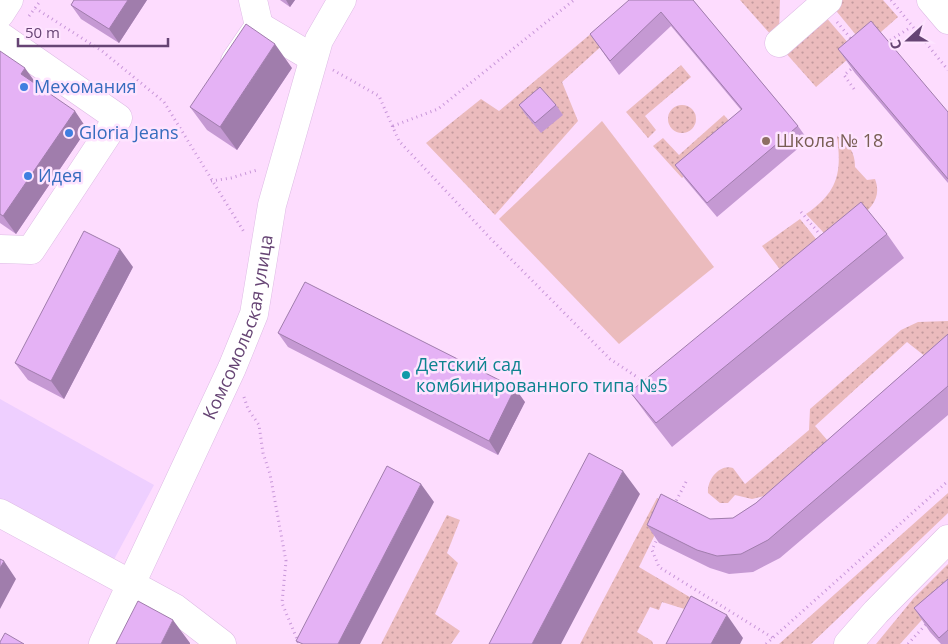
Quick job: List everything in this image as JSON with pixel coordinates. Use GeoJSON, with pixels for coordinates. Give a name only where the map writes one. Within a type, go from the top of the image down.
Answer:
{"type":"FeatureCollection","features":[{"type":"Feature","properties":{"kind":"street"},"geometry":{"type":"LineString","coordinates":[[0,14],[9,0]]}},
{"type":"Feature","properties":{"kind":"street","name":"Комсомольская улица"},"geometry":{"type":"LineString","coordinates":[[103,644],[232,368],[254,314],[272,205],[285,158],[319,40],[342,0]]}},
{"type":"Feature","properties":{"kind":"street"},"geometry":{"type":"LineString","coordinates":[[931,0],[948,20]]}},
{"type":"Feature","properties":{"kind":"street"},"geometry":{"type":"LineString","coordinates":[[779,43],[826,2]]}},
{"type":"Feature","properties":{"kind":"street"},"geometry":{"type":"LineString","coordinates":[[220,84],[256,13],[314,58]]}},
{"type":"Feature","properties":{"kind":"street"},"geometry":{"type":"LineString","coordinates":[[0,36],[118,118],[31,250],[0,249]]}},
{"type":"Feature","properties":{"kind":"street"},"geometry":{"type":"LineString","coordinates":[[0,513],[175,608],[222,644]]}},
{"type":"Feature","properties":{"kind":"street"},"geometry":{"type":"LineString","coordinates":[[848,644],[876,612],[948,539]]}},
{"type":"Feature","properties":{"kind":"path"},"geometry":{"type":"LineString","coordinates":[[393,126],[438,109],[574,0]]}},
{"type":"Feature","properties":{"kind":"path"},"geometry":{"type":"LineString","coordinates":[[891,0],[911,27],[948,70]]}},
{"type":"Feature","properties":{"kind":"path"},"geometry":{"type":"LineString","coordinates":[[826,2],[853,42]]}},
{"type":"Feature","properties":{"kind":"path"},"geometry":{"type":"LineString","coordinates":[[35,8],[102,51],[164,102],[262,260]]}},
{"type":"Feature","properties":{"kind":"path"},"geometry":{"type":"LineString","coordinates":[[881,46],[911,27]]}},
{"type":"Feature","properties":{"kind":"path"},"geometry":{"type":"LineString","coordinates":[[314,58],[379,96],[399,141],[491,239],[610,359],[649,385]]}},
{"type":"Feature","properties":{"kind":"path"},"geometry":{"type":"LineString","coordinates":[[854,89],[844,76],[858,63]]}},
{"type":"Feature","properties":{"kind":"path"},"geometry":{"type":"LineString","coordinates":[[211,180],[232,178],[254,172],[285,158]]}},
{"type":"Feature","properties":{"kind":"path"},"geometry":{"type":"LineString","coordinates":[[801,212],[828,245]]}},
{"type":"Feature","properties":{"kind":"path"},"geometry":{"type":"LineString","coordinates":[[232,368],[241,385],[248,409],[259,425],[286,560],[282,603],[299,644]]}},
{"type":"Feature","properties":{"kind":"path"},"geometry":{"type":"LineString","coordinates":[[674,506],[687,480]]}},
{"type":"Feature","properties":{"kind":"path"},"geometry":{"type":"LineString","coordinates":[[766,644],[948,481]]}},
{"type":"Feature","properties":{"kind":"path"},"geometry":{"type":"LineString","coordinates":[[660,532],[652,550],[659,567],[772,638]]}},
{"type":"Feature","properties":{"kind":"path"},"geometry":{"type":"LineString","coordinates":[[706,606],[710,599]]}},
{"type":"Feature","properties":{"kind":"path"},"geometry":{"type":"LineString","coordinates":[[908,644],[930,620]]}},
{"type":"Feature","properties":{"kind":"shaded area"},"geometry":{"type":"Polygon","coordinates":[[[631,0],[652,0],[562,82],[578,121],[495,215],[426,143],[481,99],[499,111],[631,0]]]}},
{"type":"Feature","properties":{"kind":"shaded area"},"geometry":{"type":"Polygon","coordinates":[[[740,0],[780,0],[779,32],[773,37],[740,0]]]}},
{"type":"Feature","properties":{"kind":"shaded area"},"geometry":{"type":"Polygon","coordinates":[[[841,0],[883,0],[898,17],[865,46],[833,7],[841,0]]]}},
{"type":"Feature","properties":{"kind":"shaded area"},"geometry":{"type":"Polygon","coordinates":[[[824,15],[856,52],[816,87],[784,51],[824,15]]]}},
{"type":"Feature","properties":{"kind":"shaded area"},"geometry":{"type":"Polygon","coordinates":[[[681,65],[691,77],[645,116],[656,130],[648,138],[626,112],[681,65]]]}},
{"type":"Feature","properties":{"kind":"shaded area"},"geometry":{"type":"Polygon","coordinates":[[[682,105],[692,109],[696,119],[692,129],[682,133],[672,129],[668,119],[672,109],[682,105]]]}},
{"type":"Feature","properties":{"kind":"shaded area"},"geometry":{"type":"Polygon","coordinates":[[[724,115],[736,129],[682,178],[653,146],[663,138],[679,155],[724,115]]]}},
{"type":"Feature","properties":{"kind":"shaded area"},"geometry":{"type":"Polygon","coordinates":[[[602,121],[714,267],[619,344],[499,219],[602,121]]]}},
{"type":"Feature","properties":{"kind":"shaded area"},"geometry":{"type":"Polygon","coordinates":[[[837,136],[851,149],[855,167],[867,180],[875,179],[877,190],[875,199],[863,214],[844,226],[825,234],[806,214],[825,198],[835,181],[839,161],[837,136]]]}},
{"type":"Feature","properties":{"kind":"shaded area"},"geometry":{"type":"Polygon","coordinates":[[[800,219],[820,244],[782,272],[762,246],[800,219]]]}},
{"type":"Feature","properties":{"kind":"shaded area"},"geometry":{"type":"Polygon","coordinates":[[[948,321],[948,343],[926,357],[907,342],[815,426],[828,441],[764,496],[752,499],[735,495],[728,503],[720,503],[708,493],[712,478],[723,468],[733,468],[745,484],[809,430],[810,409],[901,330],[918,322],[948,321]]]}},
{"type":"Feature","properties":{"kind":"shaded area"},"geometry":{"type":"Polygon","coordinates":[[[0,399],[154,485],[111,565],[0,509],[0,399]]]}},
{"type":"Feature","properties":{"kind":"shaded area"},"geometry":{"type":"Polygon","coordinates":[[[948,493],[948,513],[811,644],[779,644],[948,493]]]}},
{"type":"Feature","properties":{"kind":"shaded area"},"geometry":{"type":"Polygon","coordinates":[[[657,498],[669,506],[639,567],[698,602],[691,611],[662,602],[659,610],[650,607],[637,632],[652,641],[653,644],[580,644],[657,498]]]}},
{"type":"Feature","properties":{"kind":"shaded area"},"geometry":{"type":"Polygon","coordinates":[[[447,515],[460,520],[447,553],[458,563],[435,614],[460,631],[451,644],[381,644],[447,515]]]}},
{"type":"Feature","properties":{"kind":"shaded area"},"geometry":{"type":"Polygon","coordinates":[[[948,564],[948,591],[900,644],[876,644],[913,599],[948,564]]]}},
{"type":"Feature","properties":{"kind":"building"},"geometry":{"type":"Polygon","coordinates":[[[74,0],[128,0],[109,29],[71,5],[74,0]]]}},
{"type":"Feature","properties":{"kind":"building","name":"Школа № 18"},"geometry":{"type":"Polygon","coordinates":[[[629,0],[693,0],[798,126],[707,203],[675,165],[742,109],[661,12],[610,61],[590,34],[629,0]]]}},
{"type":"Feature","properties":{"kind":"building"},"geometry":{"type":"Polygon","coordinates":[[[871,21],[948,112],[948,179],[838,49],[871,21]]]}},
{"type":"Feature","properties":{"kind":"building"},"geometry":{"type":"Polygon","coordinates":[[[246,24],[275,44],[220,127],[190,107],[246,24]]]}},
{"type":"Feature","properties":{"kind":"building","name":"Идея"},"geometry":{"type":"Polygon","coordinates":[[[0,51],[25,68],[21,74],[75,111],[3,216],[0,214],[0,51]]]}},
{"type":"Feature","properties":{"kind":"building"},"geometry":{"type":"Polygon","coordinates":[[[540,87],[556,105],[535,123],[519,105],[540,87]]]}},
{"type":"Feature","properties":{"kind":"building"},"geometry":{"type":"Polygon","coordinates":[[[861,202],[887,234],[656,423],[630,392],[861,202]]]}},
{"type":"Feature","properties":{"kind":"building"},"geometry":{"type":"Polygon","coordinates":[[[84,231],[120,249],[51,381],[15,363],[84,231]]]}},
{"type":"Feature","properties":{"kind":"building","name":"Детский сад комбинированного типа №5"},"geometry":{"type":"Polygon","coordinates":[[[305,282],[515,388],[489,441],[278,333],[305,282]]]}},
{"type":"Feature","properties":{"kind":"building"},"geometry":{"type":"Polygon","coordinates":[[[948,334],[948,386],[768,540],[741,554],[717,556],[697,550],[647,525],[661,494],[710,519],[733,518],[756,503],[948,334]]]}},
{"type":"Feature","properties":{"kind":"building"},"geometry":{"type":"Polygon","coordinates":[[[589,453],[623,471],[532,644],[489,644],[589,453]]]}},
{"type":"Feature","properties":{"kind":"building"},"geometry":{"type":"Polygon","coordinates":[[[387,466],[421,484],[338,644],[303,644],[296,641],[387,466]]]}},
{"type":"Feature","properties":{"kind":"building"},"geometry":{"type":"Polygon","coordinates":[[[0,559],[4,561],[0,568],[0,559]]]}},
{"type":"Feature","properties":{"kind":"building"},"geometry":{"type":"Polygon","coordinates":[[[948,579],[948,630],[939,638],[914,608],[948,579]]]}},
{"type":"Feature","properties":{"kind":"building"},"geometry":{"type":"Polygon","coordinates":[[[691,596],[727,615],[711,644],[666,644],[691,596]]]}},
{"type":"Feature","properties":{"kind":"building"},"geometry":{"type":"Polygon","coordinates":[[[138,601],[173,620],[161,644],[116,644],[138,601]]]}},
{"type":"Feature","properties":{"kind":"building"},"geometry":{"type":"Polygon","coordinates":[[[5,633],[24,644],[0,644],[5,633]]]}},
{"type":"Feature","properties":{"kind":"place","name":"Мехомания"},"geometry":{"type":"Point","coordinates":[24,87]}},
{"type":"Feature","properties":{"kind":"place","name":"Gloria Jeans"},"geometry":{"type":"Point","coordinates":[69,133]}},
{"type":"Feature","properties":{"kind":"place","name":"Школа № 18"},"geometry":{"type":"Point","coordinates":[766,141]}},
{"type":"Feature","properties":{"kind":"place","name":"Идея"},"geometry":{"type":"Point","coordinates":[28,176]}},
{"type":"Feature","properties":{"kind":"place","name":"Детский сад комбинированного типа №5"},"geometry":{"type":"Point","coordinates":[406,375]}}]}
